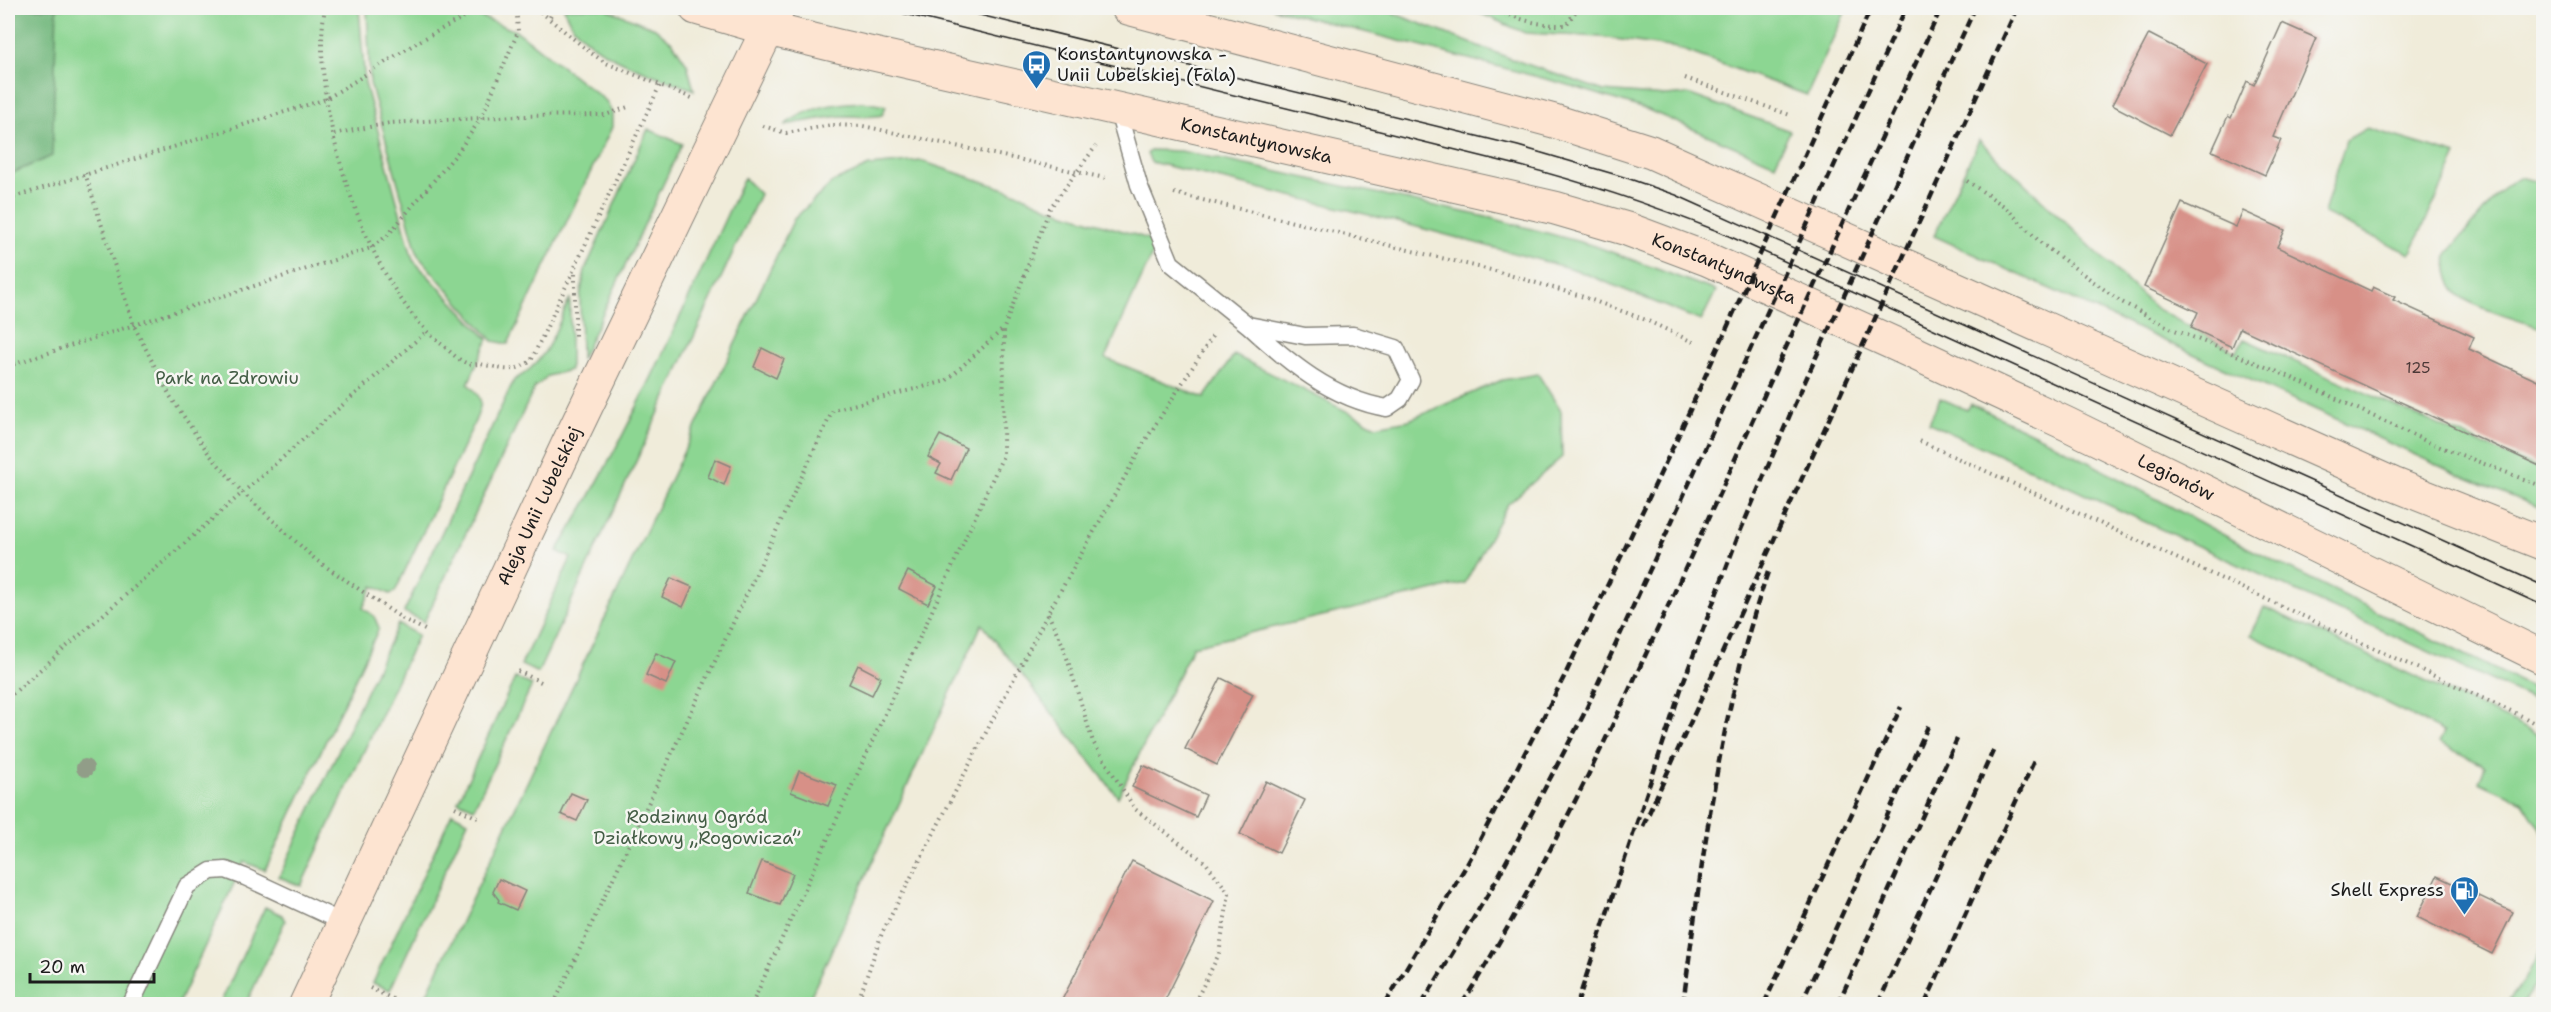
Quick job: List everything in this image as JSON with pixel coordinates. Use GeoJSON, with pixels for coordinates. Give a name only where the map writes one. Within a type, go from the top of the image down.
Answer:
{"type":"FeatureCollection","features":[{"type":"Feature","properties":{"kind":"main road","name":"Konstantynowska"},"geometry":{"type":"LineString","coordinates":[[696,8],[773,18],[1117,108],[1555,208],[1627,229],[1707,259],[1807,304]]}},
{"type":"Feature","properties":{"kind":"main road"},"geometry":{"type":"LineString","coordinates":[[1128,8],[1554,121],[1678,162],[2402,488],[2544,543]]}},
{"type":"Feature","properties":{"kind":"main road","name":"Aleja Unii Lubelskiej"},"geometry":{"type":"LineString","coordinates":[[306,1005],[572,435],[773,18]]}},
{"type":"Feature","properties":{"kind":"main road","name":"Legionów"},"geometry":{"type":"LineString","coordinates":[[1807,304],[2067,424],[2544,658]]}},
{"type":"Feature","properties":{"kind":"lane"},"geometry":{"type":"LineString","coordinates":[[1117,108],[1139,185],[1171,263],[1307,375],[1364,405],[1388,408],[1400,399],[1411,380],[1396,348],[1353,335],[1305,336],[1248,325]]}},
{"type":"Feature","properties":{"kind":"lane"},"geometry":{"type":"LineString","coordinates":[[131,1005],[187,886],[198,877],[212,871],[226,870],[245,877],[344,923]]}},
{"type":"Feature","properties":{"kind":"path"},"geometry":{"type":"LineString","coordinates":[[325,8],[321,31],[326,99],[341,165],[370,248],[398,294],[426,332],[468,364],[508,370],[531,361],[660,85]]}},
{"type":"Feature","properties":{"kind":"path"},"geometry":{"type":"LineString","coordinates":[[8,198],[326,99],[418,42],[480,8]]}},
{"type":"Feature","properties":{"kind":"path"},"geometry":{"type":"LineString","coordinates":[[536,8],[606,63],[700,101]]}},
{"type":"Feature","properties":{"kind":"path"},"geometry":{"type":"LineString","coordinates":[[550,17],[554,8]]}},
{"type":"Feature","properties":{"kind":"path"},"geometry":{"type":"LineString","coordinates":[[1493,8],[1522,21],[1549,26],[1566,25],[1578,8]]}},
{"type":"Feature","properties":{"kind":"path"},"geometry":{"type":"LineString","coordinates":[[8,366],[370,248],[388,235],[458,152],[481,118],[518,32],[517,17]]}},
{"type":"Feature","properties":{"kind":"path"},"geometry":{"type":"LineString","coordinates":[[1685,78],[1790,115]]}},
{"type":"Feature","properties":{"kind":"path"},"geometry":{"type":"LineString","coordinates":[[334,134],[390,123],[605,115],[631,106]]}},
{"type":"Feature","properties":{"kind":"path"},"geometry":{"type":"LineString","coordinates":[[752,1005],[1003,456],[1004,328],[1050,208],[1091,154],[1117,108]]}},
{"type":"Feature","properties":{"kind":"path"},"geometry":{"type":"LineString","coordinates":[[771,130],[786,133],[831,125],[863,126],[1139,185],[1499,272],[1603,304],[1646,320],[1697,344]]}},
{"type":"Feature","properties":{"kind":"path"},"geometry":{"type":"LineString","coordinates":[[85,173],[134,326],[170,396],[209,454],[243,493],[316,560],[403,619],[426,630]]}},
{"type":"Feature","properties":{"kind":"path"},"geometry":{"type":"LineString","coordinates":[[1967,181],[2004,206],[2042,244],[2120,300],[2169,328],[2288,376],[2430,443],[2544,487]]}},
{"type":"Feature","properties":{"kind":"path"},"geometry":{"type":"LineString","coordinates":[[856,1005],[882,933],[1048,613],[1144,441],[1230,310]]}},
{"type":"Feature","properties":{"kind":"path"},"geometry":{"type":"LineString","coordinates":[[554,1005],[833,410],[946,381],[1004,328]]}},
{"type":"Feature","properties":{"kind":"path"},"geometry":{"type":"LineString","coordinates":[[8,698],[426,332]]}},
{"type":"Feature","properties":{"kind":"path"},"geometry":{"type":"LineString","coordinates":[[1920,441],[2249,590],[2524,717],[2544,729]]}},
{"type":"Feature","properties":{"kind":"path"},"geometry":{"type":"LineString","coordinates":[[1048,613],[1063,645],[1093,742],[1135,809],[1206,863],[1229,893],[1219,954],[1194,1005]]}},
{"type":"Feature","properties":{"kind":"path"},"geometry":{"type":"LineString","coordinates":[[518,671],[543,683]]}},
{"type":"Feature","properties":{"kind":"path"},"geometry":{"type":"LineString","coordinates":[[455,807],[480,819]]}},
{"type":"Feature","properties":{"kind":"path"},"geometry":{"type":"LineString","coordinates":[[370,988],[396,1000]]}},
{"type":"Feature","properties":{"kind":"green space","name":"Park na Zdrowiu"},"geometry":{"type":"Polygon","coordinates":[[[8,8],[359,8],[365,83],[413,260],[488,339],[468,384],[478,394],[481,403],[473,426],[395,592],[390,594],[373,586],[363,608],[374,616],[379,628],[265,870],[244,862],[178,1004],[8,1004],[8,8]]]}},
{"type":"Feature","properties":{"kind":"green space"},"geometry":{"type":"Polygon","coordinates":[[[8,8],[57,8],[52,156],[8,175],[8,8]]]}},
{"type":"Feature","properties":{"kind":"green space"},"geometry":{"type":"Polygon","coordinates":[[[367,8],[459,8],[518,32],[606,101],[612,113],[612,127],[508,344],[493,341],[418,256],[370,83],[367,8]]]}},
{"type":"Feature","properties":{"kind":"green space"},"geometry":{"type":"Polygon","coordinates":[[[564,8],[604,8],[655,28],[673,43],[687,64],[694,90],[639,69],[600,50],[571,24],[564,8]]]}},
{"type":"Feature","properties":{"kind":"green space"},"geometry":{"type":"Polygon","coordinates":[[[1272,8],[1380,8],[1512,59],[1604,91],[1666,96],[1688,94],[1790,131],[1775,164],[1648,110],[1565,84],[1272,8]]]}},
{"type":"Feature","properties":{"kind":"green space"},"geometry":{"type":"Polygon","coordinates":[[[1468,8],[1847,8],[1807,95],[1677,48],[1601,37],[1525,33],[1468,8]]]}},
{"type":"Feature","properties":{"kind":"green space"},"geometry":{"type":"Polygon","coordinates":[[[863,102],[886,106],[882,115],[877,116],[822,118],[784,125],[803,114],[822,107],[863,102]]]}},
{"type":"Feature","properties":{"kind":"green space"},"geometry":{"type":"Polygon","coordinates":[[[2367,128],[2457,155],[2410,254],[2324,213],[2346,140],[2367,128]]]}},
{"type":"Feature","properties":{"kind":"green space"},"geometry":{"type":"Polygon","coordinates":[[[648,129],[682,144],[581,360],[580,297],[585,270],[648,129]]]}},
{"type":"Feature","properties":{"kind":"green space"},"geometry":{"type":"Polygon","coordinates":[[[1979,140],[2155,308],[2236,352],[2244,339],[2543,471],[2543,509],[2457,474],[1934,236],[1979,140]]]}},
{"type":"Feature","properties":{"kind":"green space"},"geometry":{"type":"Polygon","coordinates":[[[1151,150],[1181,151],[1491,218],[1595,246],[1716,291],[1701,321],[1576,270],[1406,224],[1151,162],[1147,154],[1151,150]]]}},
{"type":"Feature","properties":{"kind":"green space","name":"Rodzinny Ogród Działkowy „Rogowicza”"},"geometry":{"type":"Polygon","coordinates":[[[921,161],[1017,193],[1050,208],[1158,242],[1105,358],[1204,398],[1234,355],[1376,426],[1409,420],[1502,380],[1538,374],[1561,411],[1562,457],[1507,505],[1465,583],[1193,646],[1118,797],[982,624],[807,1004],[422,1004],[794,219],[833,182],[869,166],[921,161]]]}},
{"type":"Feature","properties":{"kind":"green space"},"geometry":{"type":"Polygon","coordinates":[[[2519,177],[2543,183],[2543,329],[2464,299],[2455,291],[2448,273],[2447,254],[2505,186],[2519,177]]]}},
{"type":"Feature","properties":{"kind":"green space"},"geometry":{"type":"Polygon","coordinates":[[[744,178],[760,194],[538,673],[521,665],[571,558],[557,551],[609,461],[633,414],[744,178]]]}},
{"type":"Feature","properties":{"kind":"green space"},"geometry":{"type":"Polygon","coordinates":[[[570,298],[570,370],[548,376],[535,387],[424,622],[404,612],[514,380],[535,364],[549,345],[570,298]]]}},
{"type":"Feature","properties":{"kind":"green space"},"geometry":{"type":"Polygon","coordinates":[[[1940,398],[1967,410],[1971,404],[2049,441],[2248,548],[2543,693],[2543,704],[1929,423],[1940,398]]]}},
{"type":"Feature","properties":{"kind":"green space"},"geometry":{"type":"Polygon","coordinates":[[[2264,607],[2520,725],[2543,739],[2543,833],[2523,802],[2479,782],[2485,766],[2439,743],[2444,732],[2251,635],[2264,607]]]}},
{"type":"Feature","properties":{"kind":"green space"},"geometry":{"type":"Polygon","coordinates":[[[398,624],[418,635],[301,886],[279,877],[398,624]]]}},
{"type":"Feature","properties":{"kind":"green space"},"geometry":{"type":"Polygon","coordinates":[[[515,678],[532,685],[474,808],[458,801],[515,678]]]}},
{"type":"Feature","properties":{"kind":"green space"},"geometry":{"type":"Polygon","coordinates":[[[452,813],[468,821],[390,990],[373,983],[452,813]]]}},
{"type":"Feature","properties":{"kind":"green space"},"geometry":{"type":"Polygon","coordinates":[[[265,907],[282,915],[285,921],[246,1004],[220,1004],[265,907]]]}},
{"type":"Feature","properties":{"kind":"green space"},"geometry":{"type":"Polygon","coordinates":[[[2543,944],[2543,976],[2521,1004],[2506,1004],[2525,980],[2543,944]]]}},
{"type":"Feature","properties":{"kind":"building"},"geometry":{"type":"Polygon","coordinates":[[[2282,23],[2316,38],[2273,137],[2281,140],[2265,175],[2212,151],[2228,116],[2231,118],[2247,81],[2254,85],[2282,23]]]}},
{"type":"Feature","properties":{"kind":"building"},"geometry":{"type":"Polygon","coordinates":[[[2149,34],[2207,64],[2170,135],[2112,105],[2149,34]]]}},
{"type":"Feature","properties":{"kind":"building"},"geometry":{"type":"Polygon","coordinates":[[[2182,203],[2236,227],[2243,211],[2285,230],[2277,247],[2371,291],[2373,287],[2395,297],[2393,300],[2474,337],[2469,349],[2544,384],[2544,468],[2240,328],[2232,347],[2191,328],[2198,312],[2144,287],[2182,203]]]}},
{"type":"Feature","properties":{"kind":"building"},"geometry":{"type":"Polygon","coordinates":[[[762,348],[784,359],[776,378],[754,367],[762,348]]]}},
{"type":"Feature","properties":{"kind":"building"},"geometry":{"type":"Polygon","coordinates":[[[940,435],[966,448],[951,480],[936,473],[941,464],[928,457],[940,435]]]}},
{"type":"Feature","properties":{"kind":"building"},"geometry":{"type":"Polygon","coordinates":[[[715,459],[731,466],[724,485],[708,477],[715,459]]]}},
{"type":"Feature","properties":{"kind":"building"},"geometry":{"type":"Polygon","coordinates":[[[908,571],[937,586],[928,604],[899,589],[908,571]]]}},
{"type":"Feature","properties":{"kind":"building"},"geometry":{"type":"Polygon","coordinates":[[[671,578],[692,587],[683,607],[662,597],[671,578]]]}},
{"type":"Feature","properties":{"kind":"building"},"geometry":{"type":"Polygon","coordinates":[[[656,653],[676,662],[666,684],[646,675],[656,653]]]}},
{"type":"Feature","properties":{"kind":"building"},"geometry":{"type":"Polygon","coordinates":[[[858,665],[881,677],[872,695],[849,684],[858,665]]]}},
{"type":"Feature","properties":{"kind":"building"},"geometry":{"type":"Polygon","coordinates":[[[1221,678],[1253,694],[1217,765],[1185,749],[1221,678]]]}},
{"type":"Feature","properties":{"kind":"building"},"geometry":{"type":"Polygon","coordinates":[[[1143,765],[1206,795],[1196,817],[1132,787],[1143,765]]]}},
{"type":"Feature","properties":{"kind":"building"},"geometry":{"type":"Polygon","coordinates":[[[799,771],[837,785],[828,806],[791,792],[799,771]]]}},
{"type":"Feature","properties":{"kind":"building"},"geometry":{"type":"Polygon","coordinates":[[[1266,781],[1305,800],[1279,853],[1240,834],[1266,781]]]}},
{"type":"Feature","properties":{"kind":"building"},"geometry":{"type":"Polygon","coordinates":[[[571,793],[587,800],[577,821],[561,814],[571,793]]]}},
{"type":"Feature","properties":{"kind":"building"},"geometry":{"type":"Polygon","coordinates":[[[762,861],[793,874],[780,905],[749,893],[762,861]]]}},
{"type":"Feature","properties":{"kind":"building"},"geometry":{"type":"Polygon","coordinates":[[[1132,861],[1214,901],[1163,1004],[1060,1004],[1132,861]]]}},
{"type":"Feature","properties":{"kind":"building","name":"Shell Express"},"geometry":{"type":"Polygon","coordinates":[[[2437,876],[2513,912],[2492,954],[2417,917],[2437,876]]]}},
{"type":"Feature","properties":{"kind":"building"},"geometry":{"type":"Polygon","coordinates":[[[499,879],[525,891],[516,910],[498,902],[493,892],[499,879]]]}},
{"type":"Feature","properties":{"kind":"tram line"},"geometry":{"type":"LineString","coordinates":[[881,8],[1513,164],[1592,186],[1669,213],[1720,232],[2544,606]]}},
{"type":"Feature","properties":{"kind":"tram line"},"geometry":{"type":"LineString","coordinates":[[951,8],[1518,146],[1676,195],[2544,586]]}},
{"type":"Feature","properties":{"kind":"railway"},"geometry":{"type":"LineString","coordinates":[[1385,1004],[1469,861],[1565,675],[1680,432],[1871,8]]}},
{"type":"Feature","properties":{"kind":"railway"},"geometry":{"type":"LineString","coordinates":[[1422,1004],[1497,879],[1583,716],[1906,8]]}},
{"type":"Feature","properties":{"kind":"railway"},"geometry":{"type":"LineString","coordinates":[[1462,1004],[1528,890],[1618,714],[1941,8]]}},
{"type":"Feature","properties":{"kind":"railway"},"geometry":{"type":"LineString","coordinates":[[1577,1004],[1683,683],[1737,539],[1792,410],[1975,8]]}},
{"type":"Feature","properties":{"kind":"railway"},"geometry":{"type":"LineString","coordinates":[[1643,826],[2017,8]]}},
{"type":"Feature","properties":{"kind":"railway"},"geometry":{"type":"LineString","coordinates":[[1683,1004],[1706,839],[1725,730],[1737,676],[1769,569]]}},
{"type":"Feature","properties":{"kind":"railway"},"geometry":{"type":"LineString","coordinates":[[1764,1004],[1901,707]]}},
{"type":"Feature","properties":{"kind":"railway"},"geometry":{"type":"LineString","coordinates":[[1801,1004],[1930,722]]}},
{"type":"Feature","properties":{"kind":"railway"},"geometry":{"type":"LineString","coordinates":[[1838,1004],[1957,739]]}},
{"type":"Feature","properties":{"kind":"railway"},"geometry":{"type":"LineString","coordinates":[[1878,1004],[1993,751]]}},
{"type":"Feature","properties":{"kind":"railway"},"geometry":{"type":"LineString","coordinates":[[1925,1004],[2034,761]]}},
{"type":"Feature","properties":{"kind":"place","name":"Konstantynowska - Unii Lubelskiej (Fala)"},"geometry":{"type":"Point","coordinates":[1036,90]}},
{"type":"Feature","properties":{"kind":"place","name":"Shell Express"},"geometry":{"type":"Point","coordinates":[2465,916]}}]}
